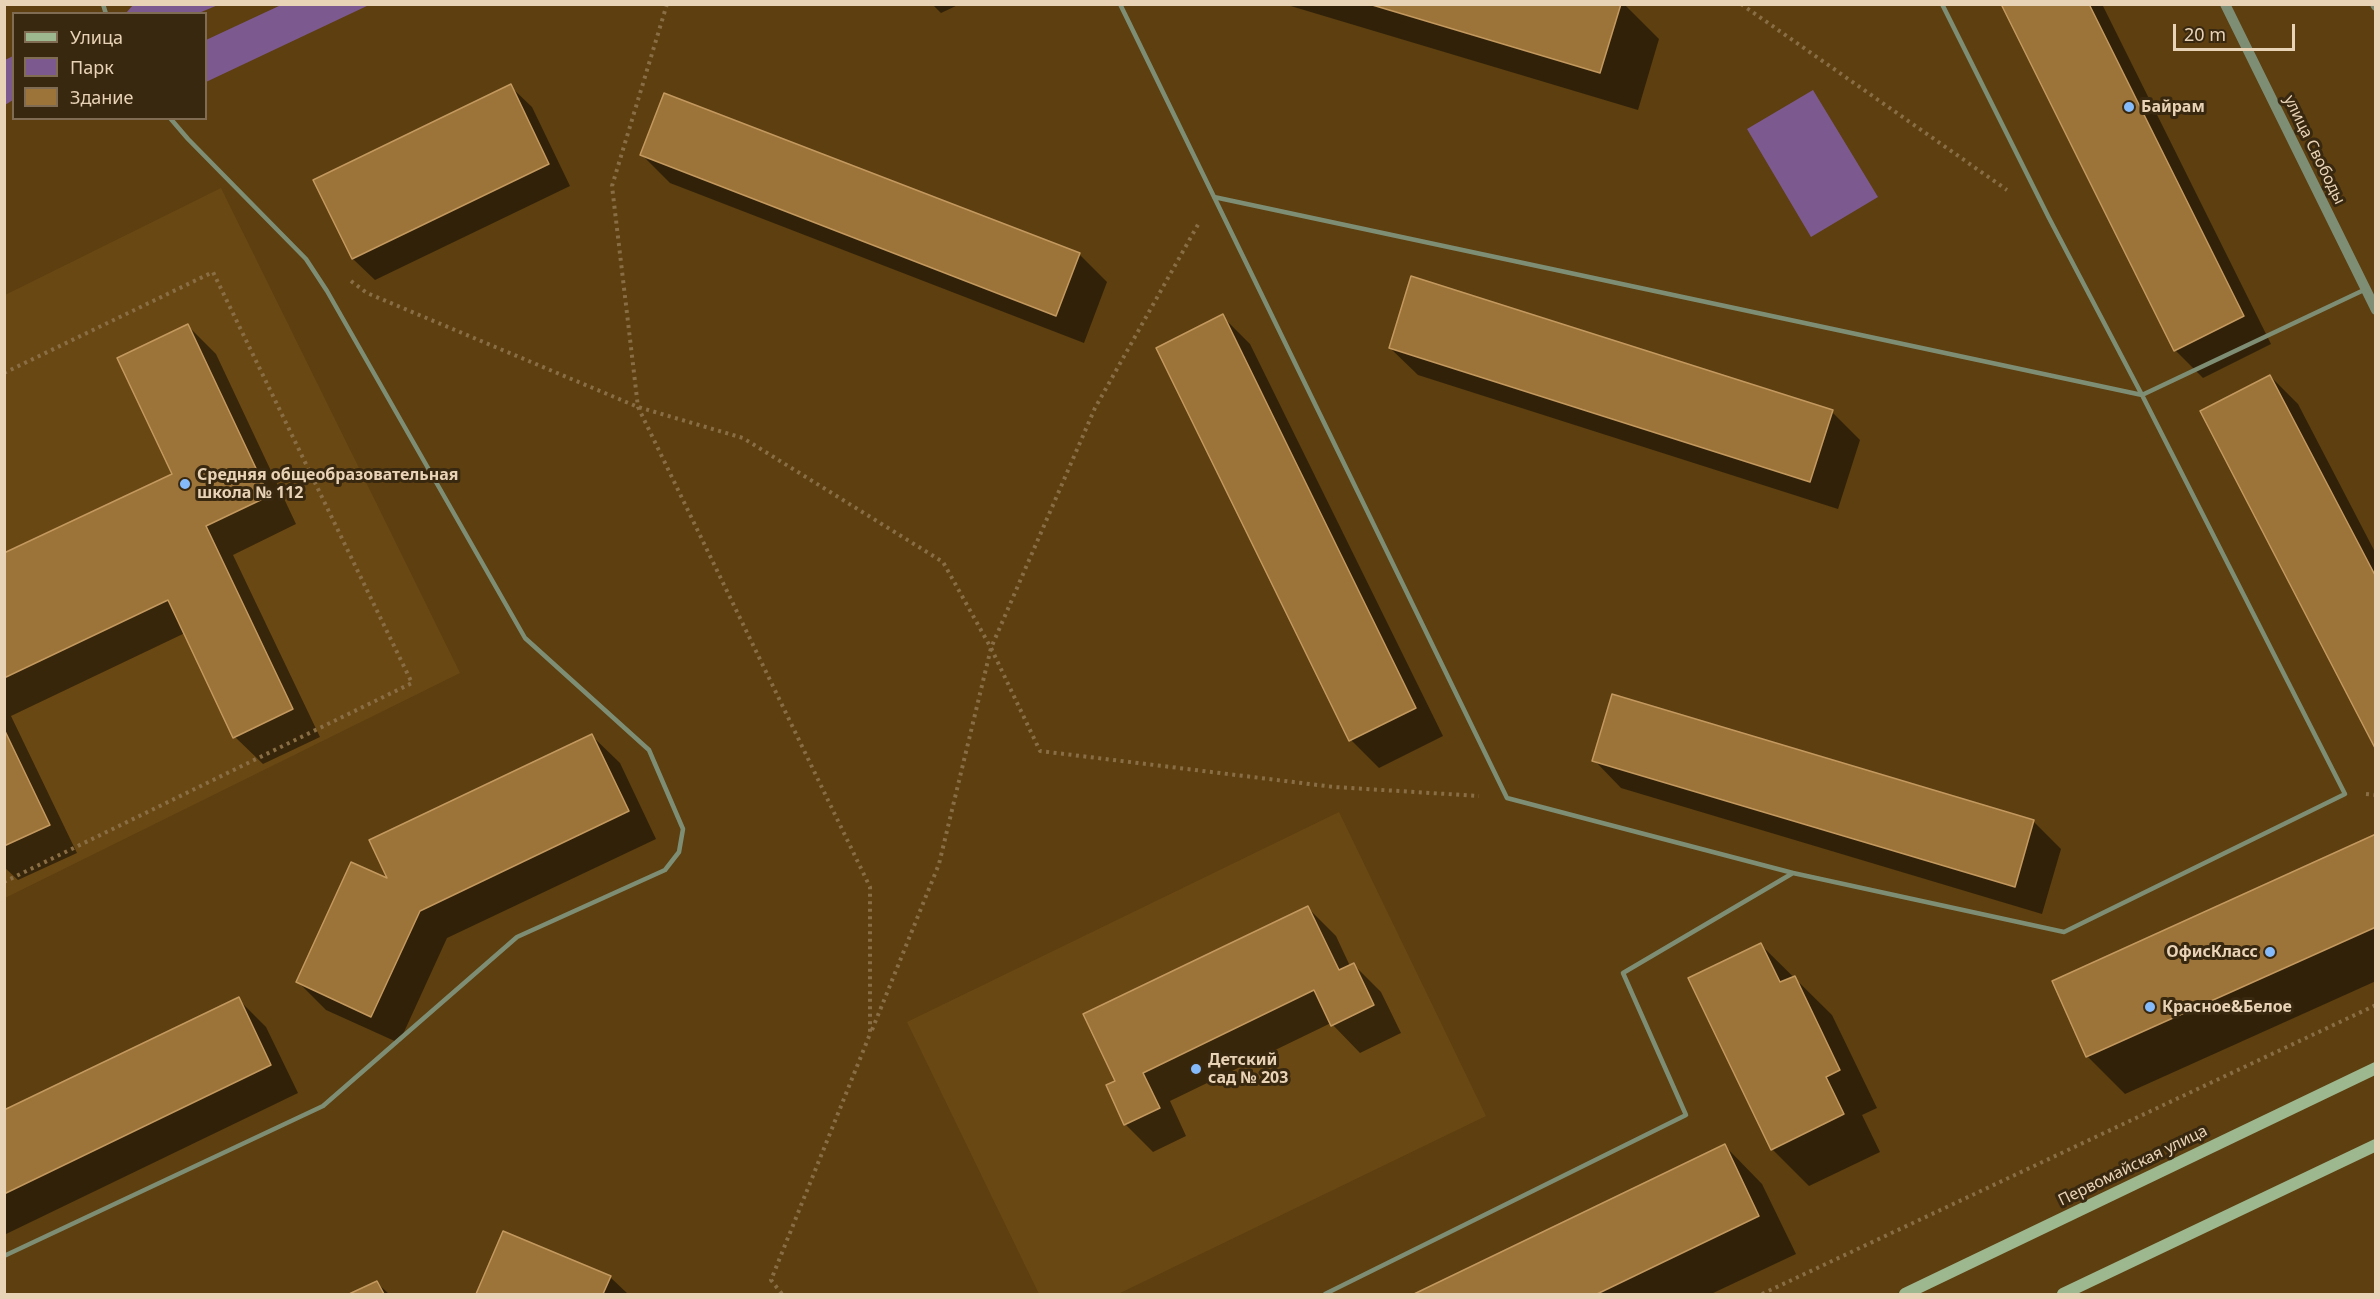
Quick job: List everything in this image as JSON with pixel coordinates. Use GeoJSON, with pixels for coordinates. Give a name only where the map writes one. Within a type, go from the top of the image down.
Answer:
{"type":"FeatureCollection","features":[{"type":"Feature","properties":{"kind":"main road","name":"Первомайская улица"},"geometry":{"type":"LineString","coordinates":[[1905,1294],[2376,1068]]}},
{"type":"Feature","properties":{"kind":"main road"},"geometry":{"type":"LineString","coordinates":[[2063,1294],[2376,1145]]}},
{"type":"Feature","properties":{"kind":"street","name":"улица Свободы"},"geometry":{"type":"LineString","coordinates":[[2225,4],[2376,310]]}},
{"type":"Feature","properties":{"kind":"lane"},"geometry":{"type":"LineString","coordinates":[[1120,4],[1507,798],[1793,873],[2064,932],[2344,794],[1942,4]]}},
{"type":"Feature","properties":{"kind":"lane"},"geometry":{"type":"LineString","coordinates":[[4,1256],[323,1106],[517,937],[665,870],[679,852],[683,830],[649,750],[525,638],[327,291],[306,259],[172,120]]}},
{"type":"Feature","properties":{"kind":"lane"},"geometry":{"type":"LineString","coordinates":[[1214,196],[2142,395],[2366,289]]}},
{"type":"Feature","properties":{"kind":"lane"},"geometry":{"type":"LineString","coordinates":[[1325,1294],[1686,1115],[1623,973],[1793,873]]}},
{"type":"Feature","properties":{"kind":"path"},"geometry":{"type":"LineString","coordinates":[[667,4],[612,186],[638,407],[870,887],[870,1034]]}},
{"type":"Feature","properties":{"kind":"path"},"geometry":{"type":"LineString","coordinates":[[1742,4],[2011,192]]}},
{"type":"Feature","properties":{"kind":"path"},"geometry":{"type":"LineString","coordinates":[[782,1294],[771,1280],[939,864],[991,648],[1095,408],[1214,196]]}},
{"type":"Feature","properties":{"kind":"path"},"geometry":{"type":"LineString","coordinates":[[4,373],[213,272],[412,683],[4,882]]}},
{"type":"Feature","properties":{"kind":"path"},"geometry":{"type":"LineString","coordinates":[[345,276],[367,293],[638,407],[743,438],[943,562],[991,648],[1040,751],[1334,787],[1507,798]]}},
{"type":"Feature","properties":{"kind":"path"},"geometry":{"type":"LineString","coordinates":[[1762,1294],[2376,1005]]}},
{"type":"Feature","properties":{"kind":"shaded area","name":"Средняя общеобразовательная школа № 112"},"geometry":{"type":"Polygon","coordinates":[[[221,188],[460,673],[5,898],[5,295],[221,188]]]}},
{"type":"Feature","properties":{"kind":"shaded area","name":"Детский сад № 203"},"geometry":{"type":"Polygon","coordinates":[[[1339,812],[1486,1116],[1118,1294],[1039,1294],[907,1022],[1339,812]]]}},
{"type":"Feature","properties":{"kind":"green space"},"geometry":{"type":"Polygon","coordinates":[[[133,4],[218,5],[201,12],[127,12],[133,4]]]}},
{"type":"Feature","properties":{"kind":"green space"},"geometry":{"type":"Polygon","coordinates":[[[281,5],[369,5],[207,82],[207,40],[281,5]]]}},
{"type":"Feature","properties":{"kind":"green space"},"geometry":{"type":"Polygon","coordinates":[[[12,56],[12,101],[5,105],[5,60],[12,56]]]}},
{"type":"Feature","properties":{"kind":"green space"},"geometry":{"type":"Polygon","coordinates":[[[1813,90],[1878,197],[1811,237],[1747,129],[1813,90]]]}},
{"type":"Feature","properties":{"kind":"building"},"geometry":{"type":"Polygon","coordinates":[[[1369,4],[1621,4],[1600,73],[1369,4]]]}},
{"type":"Feature","properties":{"kind":"building"},"geometry":{"type":"Polygon","coordinates":[[[2001,4],[2089,4],[2244,316],[2174,351],[2001,4]]]}},
{"type":"Feature","properties":{"kind":"building"},"geometry":{"type":"Polygon","coordinates":[[[511,84],[549,164],[352,259],[313,180],[511,84]]]}},
{"type":"Feature","properties":{"kind":"building"},"geometry":{"type":"Polygon","coordinates":[[[664,93],[1080,253],[1056,316],[640,155],[664,93]]]}},
{"type":"Feature","properties":{"kind":"building"},"geometry":{"type":"Polygon","coordinates":[[[1411,276],[1833,410],[1810,482],[1389,348],[1411,276]]]}},
{"type":"Feature","properties":{"kind":"building"},"geometry":{"type":"Polygon","coordinates":[[[1223,314],[1416,708],[1349,741],[1156,348],[1223,314]]]}},
{"type":"Feature","properties":{"kind":"building"},"geometry":{"type":"Polygon","coordinates":[[[188,324],[269,496],[206,526],[293,709],[233,738],[168,600],[4,678],[4,553],[172,474],[117,358],[188,324]]]}},
{"type":"Feature","properties":{"kind":"building"},"geometry":{"type":"Polygon","coordinates":[[[2270,375],[2376,577],[2376,750],[2200,411],[2270,375]]]}},
{"type":"Feature","properties":{"kind":"building"},"geometry":{"type":"Polygon","coordinates":[[[1612,694],[2034,820],[2015,887],[1592,761],[1612,694]]]}},
{"type":"Feature","properties":{"kind":"building"},"geometry":{"type":"Polygon","coordinates":[[[4,729],[50,825],[4,846],[4,729]]]}},
{"type":"Feature","properties":{"kind":"building"},"geometry":{"type":"Polygon","coordinates":[[[592,734],[629,811],[420,911],[371,1017],[296,982],[351,862],[387,878],[369,840],[592,734]]]}},
{"type":"Feature","properties":{"kind":"building"},"geometry":{"type":"Polygon","coordinates":[[[2376,834],[2376,927],[2086,1057],[2052,981],[2376,834]]]}},
{"type":"Feature","properties":{"kind":"building"},"geometry":{"type":"Polygon","coordinates":[[[1308,906],[1339,970],[1354,963],[1374,1005],[1331,1026],[1314,990],[1143,1073],[1160,1108],[1124,1125],[1106,1085],[1115,1081],[1083,1014],[1308,906]]]}},
{"type":"Feature","properties":{"kind":"building"},"geometry":{"type":"Polygon","coordinates":[[[1761,943],[1780,982],[1795,976],[1840,1070],[1826,1077],[1844,1114],[1771,1150],[1688,978],[1761,943]]]}},
{"type":"Feature","properties":{"kind":"building"},"geometry":{"type":"Polygon","coordinates":[[[239,997],[271,1065],[4,1194],[4,1110],[239,997]]]}},
{"type":"Feature","properties":{"kind":"building"},"geometry":{"type":"Polygon","coordinates":[[[1725,1144],[1759,1216],[1597,1294],[1414,1294],[1725,1144]]]}},
{"type":"Feature","properties":{"kind":"building"},"geometry":{"type":"Polygon","coordinates":[[[503,1231],[611,1276],[603,1294],[476,1294],[503,1231]]]}},
{"type":"Feature","properties":{"kind":"building"},"geometry":{"type":"Polygon","coordinates":[[[377,1281],[384,1294],[349,1294],[377,1281]]]}},
{"type":"Feature","properties":{"kind":"place","name":"Байрам"},"geometry":{"type":"Point","coordinates":[2129,107]}},
{"type":"Feature","properties":{"kind":"place","name":"Средняя общеобразовательная школа № 112"},"geometry":{"type":"Point","coordinates":[185,484]}},
{"type":"Feature","properties":{"kind":"place","name":"ОфисКласс"},"geometry":{"type":"Point","coordinates":[2270,952]}},
{"type":"Feature","properties":{"kind":"place","name":"Красное&Белое"},"geometry":{"type":"Point","coordinates":[2150,1007]}},
{"type":"Feature","properties":{"kind":"place","name":"Детский сад № 203"},"geometry":{"type":"Point","coordinates":[1196,1069]}}]}
